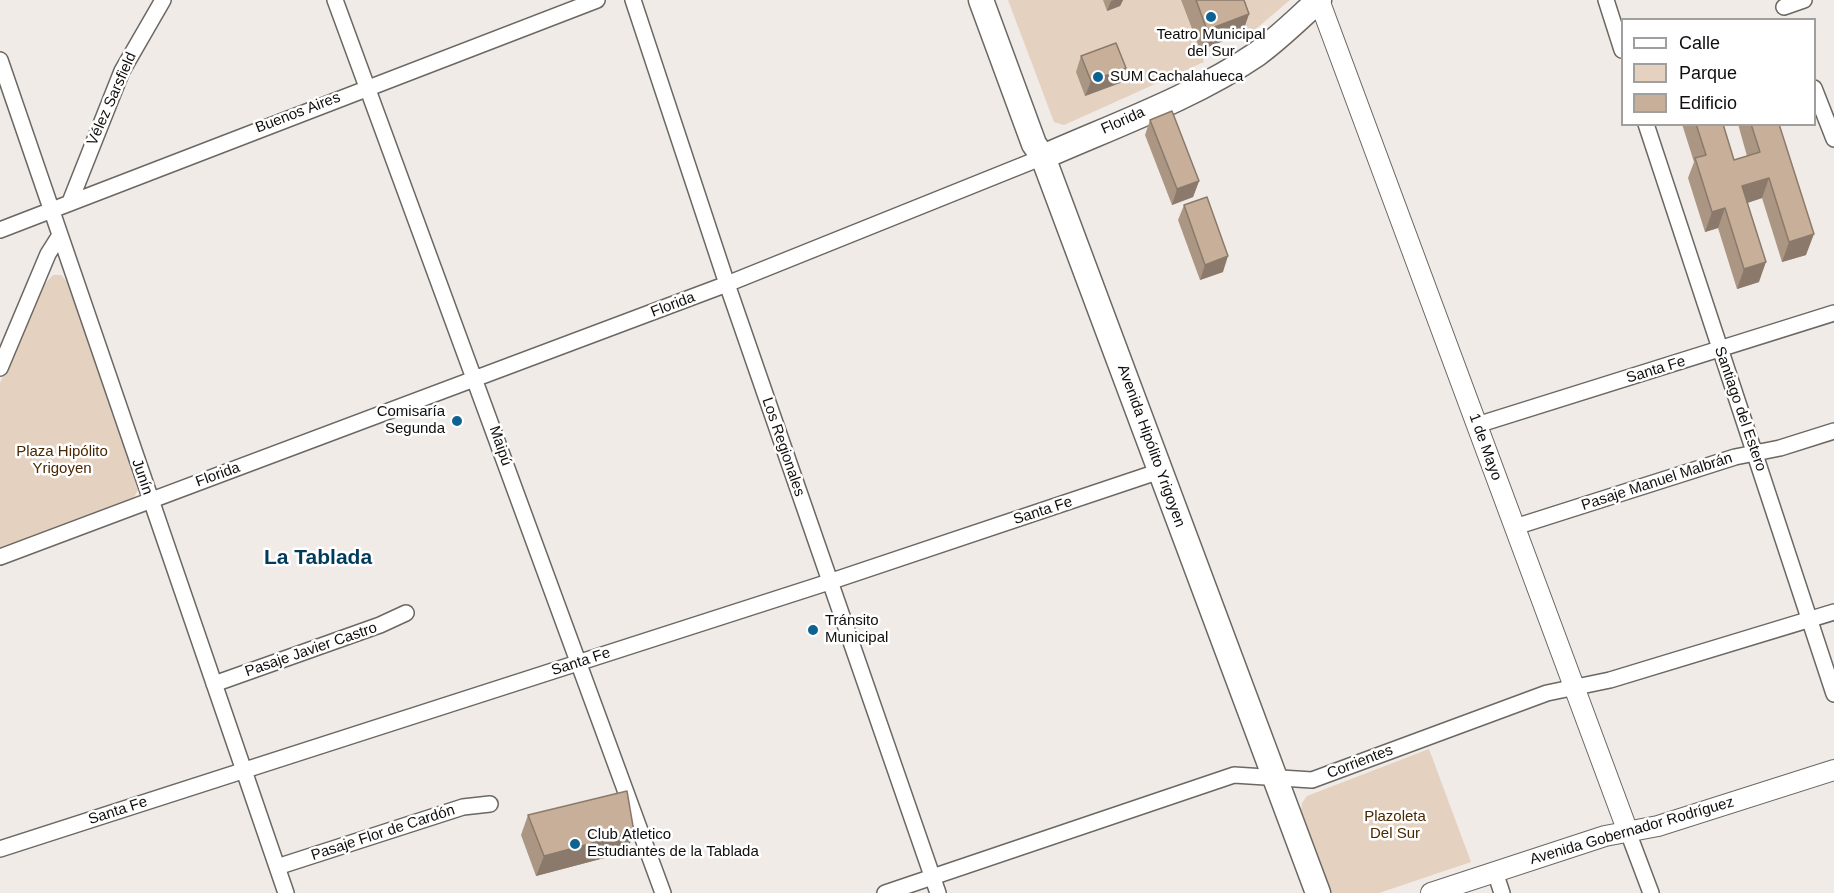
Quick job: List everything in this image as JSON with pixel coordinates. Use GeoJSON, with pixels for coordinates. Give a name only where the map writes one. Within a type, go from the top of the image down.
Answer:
{"type":"FeatureCollection","features":[{"type":"Feature","properties":{"kind":"main road","name":"Avenida Hipólito Yrigoyen"},"geometry":{"type":"LineString","coordinates":[[981,0],[1034,144],[1043,157],[1318,893]]}},
{"type":"Feature","properties":{"kind":"main road","name":"Florida"},"geometry":{"type":"LineString","coordinates":[[1043,157],[1181,95],[1236,67],[1258,53],[1319,0]]}},
{"type":"Feature","properties":{"kind":"street","name":"Vélez Sarsfield"},"geometry":{"type":"LineString","coordinates":[[70,202],[122,71],[163,0]]}},
{"type":"Feature","properties":{"kind":"street","name":"Maipú"},"geometry":{"type":"LineString","coordinates":[[335,0],[476,378],[577,663],[663,893]]}},
{"type":"Feature","properties":{"kind":"street","name":"Buenos Aires"},"geometry":{"type":"LineString","coordinates":[[0,230],[367,86],[597,0]]}},
{"type":"Feature","properties":{"kind":"street","name":"Los Regionales"},"geometry":{"type":"LineString","coordinates":[[633,0],[727,284],[938,893]]}},
{"type":"Feature","properties":{"kind":"street","name":"1 de Mayo"},"geometry":{"type":"LineString","coordinates":[[1319,0],[1651,893]]}},
{"type":"Feature","properties":{"kind":"street"},"geometry":{"type":"LineString","coordinates":[[1606,0],[1621,44]]}},
{"type":"Feature","properties":{"kind":"street"},"geometry":{"type":"LineString","coordinates":[[1785,9],[1804,0]]}},
{"type":"Feature","properties":{"kind":"street","name":"Junín"},"geometry":{"type":"LineString","coordinates":[[0,60],[286,893]]}},
{"type":"Feature","properties":{"kind":"street"},"geometry":{"type":"LineString","coordinates":[[1816,89],[1827,101],[1834,139]]}},
{"type":"Feature","properties":{"kind":"street","name":"Santiago del Estero"},"geometry":{"type":"LineString","coordinates":[[1647,126],[1834,694]]}},
{"type":"Feature","properties":{"kind":"street","name":"Florida"},"geometry":{"type":"LineString","coordinates":[[0,557],[727,284],[1043,157]]}},
{"type":"Feature","properties":{"kind":"street"},"geometry":{"type":"LineString","coordinates":[[0,368],[48,254],[60,235]]}},
{"type":"Feature","properties":{"kind":"street","name":"Santa Fe"},"geometry":{"type":"LineString","coordinates":[[1477,425],[1834,313]]}},
{"type":"Feature","properties":{"kind":"street","name":"Pasaje Manuel Malbrán"},"geometry":{"type":"LineString","coordinates":[[1515,527],[1735,456],[1755,454],[1834,431]]}},
{"type":"Feature","properties":{"kind":"street","name":"Santa Fe"},"geometry":{"type":"LineString","coordinates":[[0,849],[829,582],[1160,471]]}},
{"type":"Feature","properties":{"kind":"street","name":"Corrientes"},"geometry":{"type":"LineString","coordinates":[[885,893],[1234,775],[1312,780],[1547,693],[1610,680],[1834,612]]}},
{"type":"Feature","properties":{"kind":"street","name":"Pasaje Javier Castro"},"geometry":{"type":"LineString","coordinates":[[214,684],[380,626],[406,613]]}},
{"type":"Feature","properties":{"kind":"street","name":"Avenida Gobernador Rodríguez"},"geometry":{"type":"LineString","coordinates":[[1431,893],[1605,836],[1658,826],[1834,770]]}},
{"type":"Feature","properties":{"kind":"street","name":"Pasaje Flor de Cardón"},"geometry":{"type":"LineString","coordinates":[[277,867],[463,807],[490,804]]}},
{"type":"Feature","properties":{"kind":"street"},"geometry":{"type":"LineString","coordinates":[[1495,872],[1502,893]]}},
{"type":"Feature","properties":{"kind":"green space"},"geometry":{"type":"Polygon","coordinates":[[[1008,0],[1181,0],[1204,62],[1064,125],[1054,122],[1008,0]]]}},
{"type":"Feature","properties":{"kind":"green space"},"geometry":{"type":"Polygon","coordinates":[[[1229,0],[1290,0],[1244,39],[1229,0]]]}},
{"type":"Feature","properties":{"kind":"green space","name":"Plaza Hipólito Yrigoyen"},"geometry":{"type":"Polygon","coordinates":[[[53,275],[61,275],[67,282],[138,490],[132,501],[0,550],[0,383],[43,286],[53,275]]]}},
{"type":"Feature","properties":{"kind":"green space","name":"Plazoleta Del Sur"},"geometry":{"type":"Polygon","coordinates":[[[1429,749],[1471,862],[1379,893],[1331,893],[1301,811],[1302,803],[1307,796],[1429,749]]]}},
{"type":"Feature","properties":{"kind":"building"},"geometry":{"type":"Polygon","coordinates":[[[1196,0],[1244,0],[1249,14],[1207,30],[1196,0]]]}},
{"type":"Feature","properties":{"kind":"building"},"geometry":{"type":"Polygon","coordinates":[[[1116,43],[1126,68],[1091,81],[1081,56],[1116,43]]]}},
{"type":"Feature","properties":{"kind":"building"},"geometry":{"type":"Polygon","coordinates":[[[1172,111],[1199,181],[1177,189],[1150,120],[1172,111]]]}},
{"type":"Feature","properties":{"kind":"building"},"geometry":{"type":"Polygon","coordinates":[[[1697,126],[1724,126],[1734,160],[1760,152],[1752,126],[1780,126],[1814,234],[1789,242],[1769,178],[1742,186],[1766,262],[1744,269],[1725,208],[1712,212],[1695,158],[1706,155],[1697,126]]]}},
{"type":"Feature","properties":{"kind":"building"},"geometry":{"type":"Polygon","coordinates":[[[1207,197],[1228,256],[1205,265],[1184,205],[1207,197]]]}},
{"type":"Feature","properties":{"kind":"building"},"geometry":{"type":"Polygon","coordinates":[[[627,791],[634,832],[544,856],[528,815],[627,791]]]}},
{"type":"Feature","properties":{"kind":"place","name":"Teatro Municipal del Sur"},"geometry":{"type":"Point","coordinates":[1211,17]}},
{"type":"Feature","properties":{"kind":"place","name":"SUM Cachalahueca"},"geometry":{"type":"Point","coordinates":[1098,77]}},
{"type":"Feature","properties":{"kind":"place","name":"Comisaría Segunda"},"geometry":{"type":"Point","coordinates":[457,421]}},
{"type":"Feature","properties":{"kind":"place","name":"Tránsito Municipal"},"geometry":{"type":"Point","coordinates":[813,630]}},
{"type":"Feature","properties":{"kind":"place","name":"Club Atletico Estudiantes de la Tablada"},"geometry":{"type":"Point","coordinates":[575,844]}},
{"type":"Feature","properties":{"kind":"district","name":"La Tablada"},"geometry":{"type":"Point","coordinates":[318,558]}}]}
